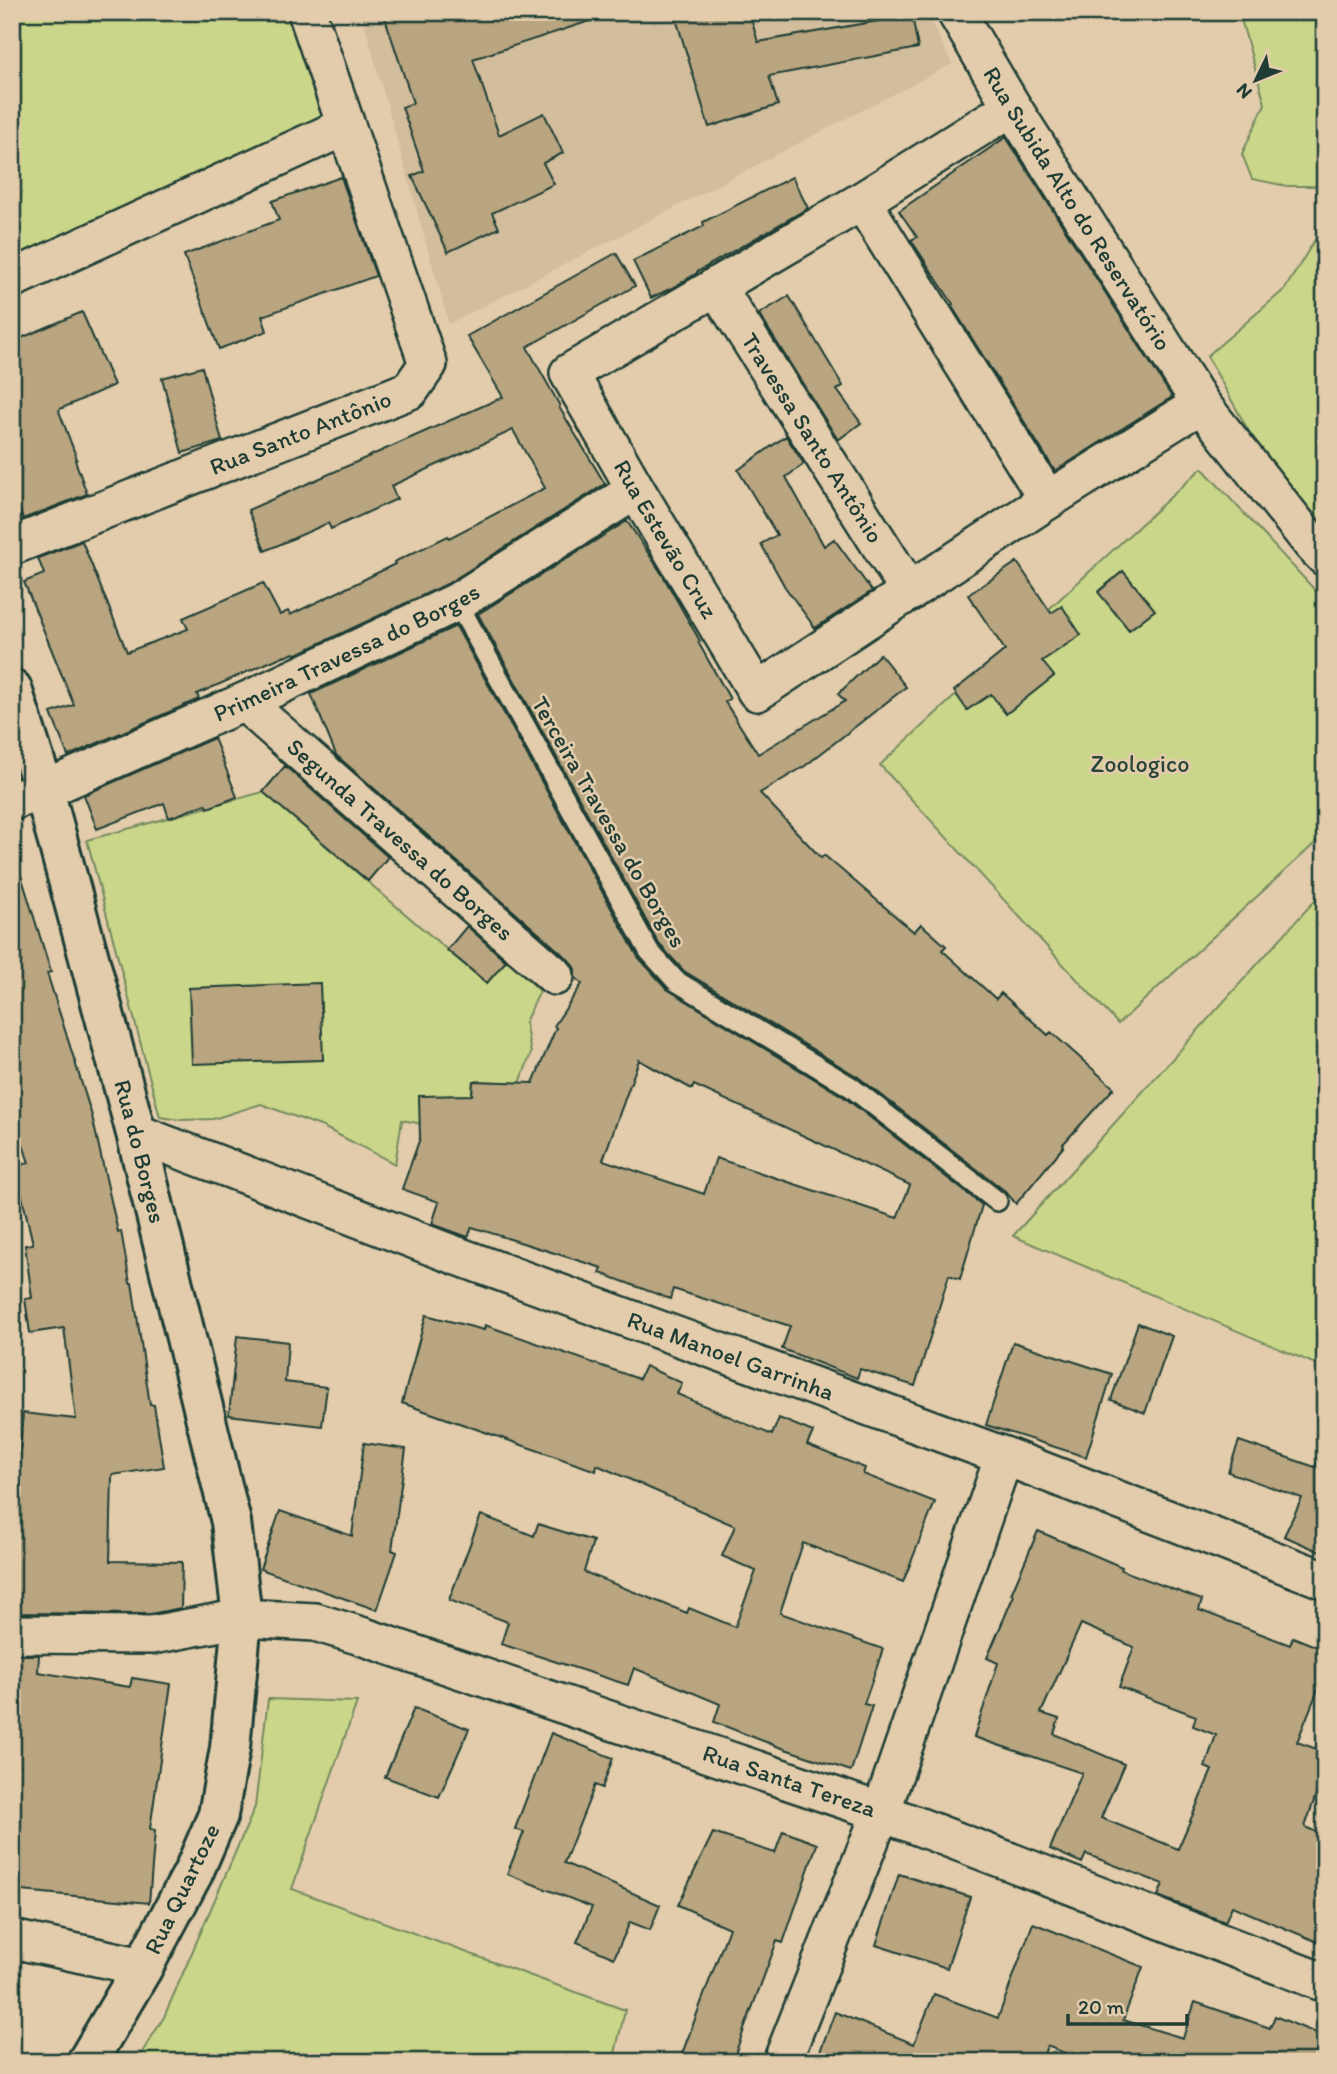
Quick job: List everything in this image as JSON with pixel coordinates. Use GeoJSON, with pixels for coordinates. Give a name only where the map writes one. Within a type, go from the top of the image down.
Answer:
{"type":"FeatureCollection","features":[{"type":"Feature","properties":{"kind":"street","name":"Rua Santo Antônio"},"geometry":{"type":"LineString","coordinates":[[12,546],[410,390],[428,364],[307,12]]}},
{"type":"Feature","properties":{"kind":"street","name":"Rua Subida Alto do Reservatório"},"geometry":{"type":"LineString","coordinates":[[956,12],[1012,107],[1201,404],[1313,545],[1325,556]]}},
{"type":"Feature","properties":{"kind":"street","name":"Rua Estevão Cruz"},"geometry":{"type":"LineString","coordinates":[[1012,107],[862,201],[569,373],[757,692],[1048,500],[1201,404]]}},
{"type":"Feature","properties":{"kind":"street"},"geometry":{"type":"LineString","coordinates":[[12,279],[346,126]]}},
{"type":"Feature","properties":{"kind":"street"},"geometry":{"type":"LineString","coordinates":[[862,201],[1048,500]]}},
{"type":"Feature","properties":{"kind":"street","name":"Travessa Santo Antônio"},"geometry":{"type":"LineString","coordinates":[[716,286],[910,592]]}},
{"type":"Feature","properties":{"kind":"street","name":"Primeira Travessa do Borges"},"geometry":{"type":"LineString","coordinates":[[28,795],[244,702],[457,602],[636,490]]}},
{"type":"Feature","properties":{"kind":"street","name":"Rua do Borges"},"geometry":{"type":"LineString","coordinates":[[12,689],[28,795],[136,1133],[231,1522],[242,1618]]}},
{"type":"Feature","properties":{"kind":"street","name":"Segunda Travessa do Borges"},"geometry":{"type":"LineString","coordinates":[[244,702],[555,976]]}},
{"type":"Feature","properties":{"kind":"street","name":"Rua Manoel Garrinha"},"geometry":{"type":"LineString","coordinates":[[136,1133],[457,1256],[1004,1456],[1325,1580]]}},
{"type":"Feature","properties":{"kind":"street"},"geometry":{"type":"LineString","coordinates":[[782,2062],[881,1812],[1004,1456]]}},
{"type":"Feature","properties":{"kind":"street","name":"Rua Santa Tereza"},"geometry":{"type":"LineString","coordinates":[[12,1634],[152,1635],[242,1618],[315,1622],[881,1812],[1325,1983]]}},
{"type":"Feature","properties":{"kind":"street","name":"Rua Quartoze"},"geometry":{"type":"LineString","coordinates":[[87,2062],[143,1967],[193,1873],[218,1815],[230,1748],[242,1618]]}},
{"type":"Feature","properties":{"kind":"street"},"geometry":{"type":"LineString","coordinates":[[12,1939],[143,1967]]}},
{"type":"Feature","properties":{"kind":"lane","name":"Terceira Travessa do Borges"},"geometry":{"type":"LineString","coordinates":[[457,602],[649,951],[676,981],[851,1087],[997,1201]]}},
{"type":"Feature","properties":{"kind":"shaded area"},"geometry":{"type":"Polygon","coordinates":[[[361,12],[926,12],[952,64],[449,324],[361,12]]]}},
{"type":"Feature","properties":{"kind":"green space"},"geometry":{"type":"Polygon","coordinates":[[[12,12],[287,12],[322,118],[12,262],[12,12]]]}},
{"type":"Feature","properties":{"kind":"green space"},"geometry":{"type":"Polygon","coordinates":[[[1239,12],[1325,12],[1325,186],[1287,186],[1252,179],[1242,154],[1265,104],[1239,12]]]}},
{"type":"Feature","properties":{"kind":"green space"},"geometry":{"type":"Polygon","coordinates":[[[1325,223],[1325,526],[1263,457],[1207,356],[1285,289],[1325,223]]]}},
{"type":"Feature","properties":{"kind":"green space","name":"Zoologico"},"geometry":{"type":"Polygon","coordinates":[[[1202,468],[1325,601],[1325,834],[1118,1024],[880,765],[1202,468]]]}},
{"type":"Feature","properties":{"kind":"green space"},"geometry":{"type":"Polygon","coordinates":[[[263,792],[486,983],[507,959],[540,991],[525,1022],[531,1053],[520,1083],[473,1081],[467,1133],[402,1120],[395,1164],[323,1127],[261,1104],[213,1119],[181,1120],[160,1117],[87,840],[263,792]]]}},
{"type":"Feature","properties":{"kind":"green space"},"geometry":{"type":"Polygon","coordinates":[[[1325,889],[1325,1368],[1013,1236],[1325,889]]]}},
{"type":"Feature","properties":{"kind":"green space"},"geometry":{"type":"Polygon","coordinates":[[[268,1699],[357,1702],[292,1889],[625,2010],[613,2062],[136,2062],[164,2017],[255,1807],[268,1699]]]}},
{"type":"Feature","properties":{"kind":"building"},"geometry":{"type":"Polygon","coordinates":[[[383,12],[595,12],[596,19],[473,59],[499,135],[544,113],[563,153],[543,163],[554,184],[492,213],[499,228],[448,252],[412,176],[424,171],[402,107],[413,103],[383,12]]]}},
{"type":"Feature","properties":{"kind":"building"},"geometry":{"type":"Polygon","coordinates":[[[674,12],[749,12],[758,42],[912,15],[918,48],[769,76],[778,105],[709,127],[674,12]]]}},
{"type":"Feature","properties":{"kind":"building"},"geometry":{"type":"Polygon","coordinates":[[[1006,137],[1172,397],[1055,471],[911,240],[917,237],[899,211],[1006,137]]]}},
{"type":"Feature","properties":{"kind":"building"},"geometry":{"type":"Polygon","coordinates":[[[341,177],[376,276],[262,316],[267,331],[219,349],[184,255],[279,220],[272,201],[341,177]]]}},
{"type":"Feature","properties":{"kind":"building"},"geometry":{"type":"Polygon","coordinates":[[[792,177],[808,208],[651,298],[633,261],[704,226],[703,222],[792,177]]]}},
{"type":"Feature","properties":{"kind":"building"},"geometry":{"type":"Polygon","coordinates":[[[616,253],[635,286],[527,347],[605,484],[447,584],[295,655],[283,656],[197,694],[199,699],[68,756],[51,713],[74,705],[24,582],[44,574],[38,558],[82,541],[127,652],[188,629],[183,618],[263,583],[280,615],[288,611],[290,615],[545,488],[513,430],[391,486],[397,499],[331,529],[328,523],[265,551],[248,510],[503,397],[467,336],[616,253]]]}},
{"type":"Feature","properties":{"kind":"building"},"geometry":{"type":"Polygon","coordinates":[[[789,296],[843,386],[837,390],[861,423],[838,440],[759,314],[789,296]]]}},
{"type":"Feature","properties":{"kind":"building"},"geometry":{"type":"Polygon","coordinates":[[[82,312],[114,385],[59,411],[87,494],[23,519],[12,490],[12,342],[82,312]]]}},
{"type":"Feature","properties":{"kind":"building"},"geometry":{"type":"Polygon","coordinates":[[[202,367],[222,441],[182,453],[162,378],[202,367]]]}},
{"type":"Feature","properties":{"kind":"building"},"geometry":{"type":"Polygon","coordinates":[[[786,436],[804,464],[786,477],[824,546],[834,539],[872,591],[815,628],[785,587],[761,544],[777,535],[738,470],[786,436]]]}},
{"type":"Feature","properties":{"kind":"building"},"geometry":{"type":"Polygon","coordinates":[[[627,521],[662,574],[700,641],[698,642],[730,699],[725,702],[758,754],[845,701],[838,694],[880,654],[906,687],[805,766],[760,793],[821,858],[824,855],[914,932],[921,924],[946,946],[942,950],[996,999],[1001,993],[1048,1035],[1051,1032],[1114,1088],[1063,1144],[1016,1204],[1005,1191],[858,1077],[684,971],[659,944],[478,614],[627,521]]]}},
{"type":"Feature","properties":{"kind":"building"},"geometry":{"type":"Polygon","coordinates":[[[1017,562],[1051,613],[1062,606],[1081,635],[1042,661],[1054,676],[1006,714],[991,694],[967,710],[954,691],[1005,650],[968,595],[1017,562]]]}},
{"type":"Feature","properties":{"kind":"building"},"geometry":{"type":"Polygon","coordinates":[[[1123,571],[1155,610],[1129,630],[1098,592],[1123,571]]]}},
{"type":"Feature","properties":{"kind":"building"},"geometry":{"type":"Polygon","coordinates":[[[456,626],[638,957],[667,989],[844,1097],[982,1205],[960,1279],[949,1275],[915,1386],[860,1369],[857,1378],[782,1349],[790,1326],[673,1289],[670,1299],[600,1273],[602,1268],[472,1227],[468,1237],[432,1224],[439,1202],[402,1189],[420,1138],[419,1096],[472,1095],[473,1081],[533,1083],[556,1028],[554,1026],[582,984],[575,977],[575,969],[569,960],[336,755],[311,694],[456,626]],[[639,1060],[603,1160],[704,1194],[716,1158],[897,1218],[910,1185],[694,1085],[692,1089],[639,1060]]]}},
{"type":"Feature","properties":{"kind":"building"},"geometry":{"type":"Polygon","coordinates":[[[214,738],[237,797],[208,808],[206,804],[169,818],[164,803],[97,829],[84,795],[214,738]]]}},
{"type":"Feature","properties":{"kind":"building"},"geometry":{"type":"Polygon","coordinates":[[[285,766],[388,857],[368,881],[263,792],[285,766]]]}},
{"type":"Feature","properties":{"kind":"building"},"geometry":{"type":"Polygon","coordinates":[[[20,872],[51,972],[47,973],[92,1116],[118,1232],[121,1231],[132,1283],[150,1405],[154,1405],[164,1467],[112,1475],[110,1561],[182,1562],[181,1608],[150,1614],[12,1613],[12,1458],[19,1459],[23,1413],[76,1419],[64,1328],[30,1333],[25,1299],[32,1298],[25,1245],[33,1244],[15,1166],[29,1163],[12,1111],[12,874],[20,872]]]}},
{"type":"Feature","properties":{"kind":"building"},"geometry":{"type":"Polygon","coordinates":[[[467,926],[506,961],[487,983],[447,950],[467,926]]]}},
{"type":"Feature","properties":{"kind":"building"},"geometry":{"type":"Polygon","coordinates":[[[320,983],[323,1060],[192,1064],[189,988],[320,983]]]}},
{"type":"Feature","properties":{"kind":"building"},"geometry":{"type":"Polygon","coordinates":[[[426,1315],[484,1330],[485,1325],[639,1379],[645,1366],[682,1383],[677,1394],[772,1435],[779,1418],[813,1432],[807,1445],[865,1468],[863,1474],[935,1502],[903,1582],[803,1543],[780,1613],[883,1649],[864,1704],[872,1706],[851,1771],[714,1722],[720,1704],[634,1668],[628,1685],[501,1644],[508,1622],[449,1600],[481,1515],[534,1536],[538,1524],[593,1541],[584,1572],[687,1613],[689,1608],[735,1627],[756,1571],[722,1556],[735,1526],[597,1465],[596,1471],[402,1403],[426,1315]]]}},
{"type":"Feature","properties":{"kind":"building"},"geometry":{"type":"Polygon","coordinates":[[[1138,1323],[1172,1336],[1145,1413],[1111,1400],[1138,1323]]]}},
{"type":"Feature","properties":{"kind":"building"},"geometry":{"type":"Polygon","coordinates":[[[237,1336],[288,1342],[285,1382],[327,1387],[322,1426],[229,1415],[237,1336]]]}},
{"type":"Feature","properties":{"kind":"building"},"geometry":{"type":"Polygon","coordinates":[[[1013,1342],[1112,1374],[1086,1457],[986,1425],[1013,1342]]]}},
{"type":"Feature","properties":{"kind":"building"},"geometry":{"type":"Polygon","coordinates":[[[1239,1441],[1315,1467],[1325,1446],[1325,1554],[1284,1536],[1302,1498],[1228,1472],[1239,1441]]]}},
{"type":"Feature","properties":{"kind":"building"},"geometry":{"type":"Polygon","coordinates":[[[364,1443],[406,1449],[392,1550],[397,1552],[377,1610],[260,1569],[280,1511],[352,1536],[364,1443]]]}},
{"type":"Feature","properties":{"kind":"building"},"geometry":{"type":"Polygon","coordinates":[[[1038,1531],[1122,1567],[1121,1570],[1202,1600],[1199,1610],[1290,1645],[1293,1637],[1325,1650],[1325,1672],[1297,1742],[1325,1752],[1325,1768],[1305,1827],[1325,1836],[1325,1945],[1232,1906],[1225,1922],[1158,1896],[1163,1884],[1086,1854],[1082,1863],[1050,1849],[1082,1773],[974,1737],[998,1663],[987,1658],[1014,1595],[1011,1594],[1038,1531]],[[1081,1624],[1041,1713],[1059,1719],[1054,1734],[1124,1764],[1101,1818],[1178,1849],[1212,1770],[1205,1767],[1216,1735],[1193,1726],[1196,1716],[1119,1687],[1134,1647],[1081,1624]]]}},
{"type":"Feature","properties":{"kind":"building"},"geometry":{"type":"Polygon","coordinates":[[[12,1655],[39,1655],[38,1672],[130,1687],[132,1678],[171,1684],[150,1829],[155,1830],[149,1903],[12,1890],[12,1655]]]}},
{"type":"Feature","properties":{"kind":"building"},"geometry":{"type":"Polygon","coordinates":[[[414,1708],[469,1729],[439,1797],[385,1777],[414,1708]]]}},
{"type":"Feature","properties":{"kind":"building"},"geometry":{"type":"Polygon","coordinates":[[[551,1733],[613,1758],[602,1788],[595,1785],[564,1863],[660,1905],[650,1930],[630,1922],[614,1958],[577,1942],[592,1907],[507,1874],[524,1832],[515,1829],[551,1733]]]}},
{"type":"Feature","properties":{"kind":"building"},"geometry":{"type":"Polygon","coordinates":[[[783,1831],[817,1844],[783,1943],[777,1941],[732,2062],[679,2062],[729,1928],[678,1905],[713,1833],[775,1853],[783,1831]]]}},
{"type":"Feature","properties":{"kind":"building"},"geometry":{"type":"Polygon","coordinates":[[[899,1874],[970,1897],[947,1968],[876,1945],[899,1874]]]}},
{"type":"Feature","properties":{"kind":"building"},"geometry":{"type":"Polygon","coordinates":[[[1033,1923],[1143,1967],[1123,2020],[1183,2038],[1195,2002],[1270,2028],[1275,2016],[1325,2037],[1325,2062],[1088,2062],[1047,2046],[1041,2062],[816,2062],[835,2012],[914,2044],[934,1994],[998,2018],[1033,1923]]]}}]}
